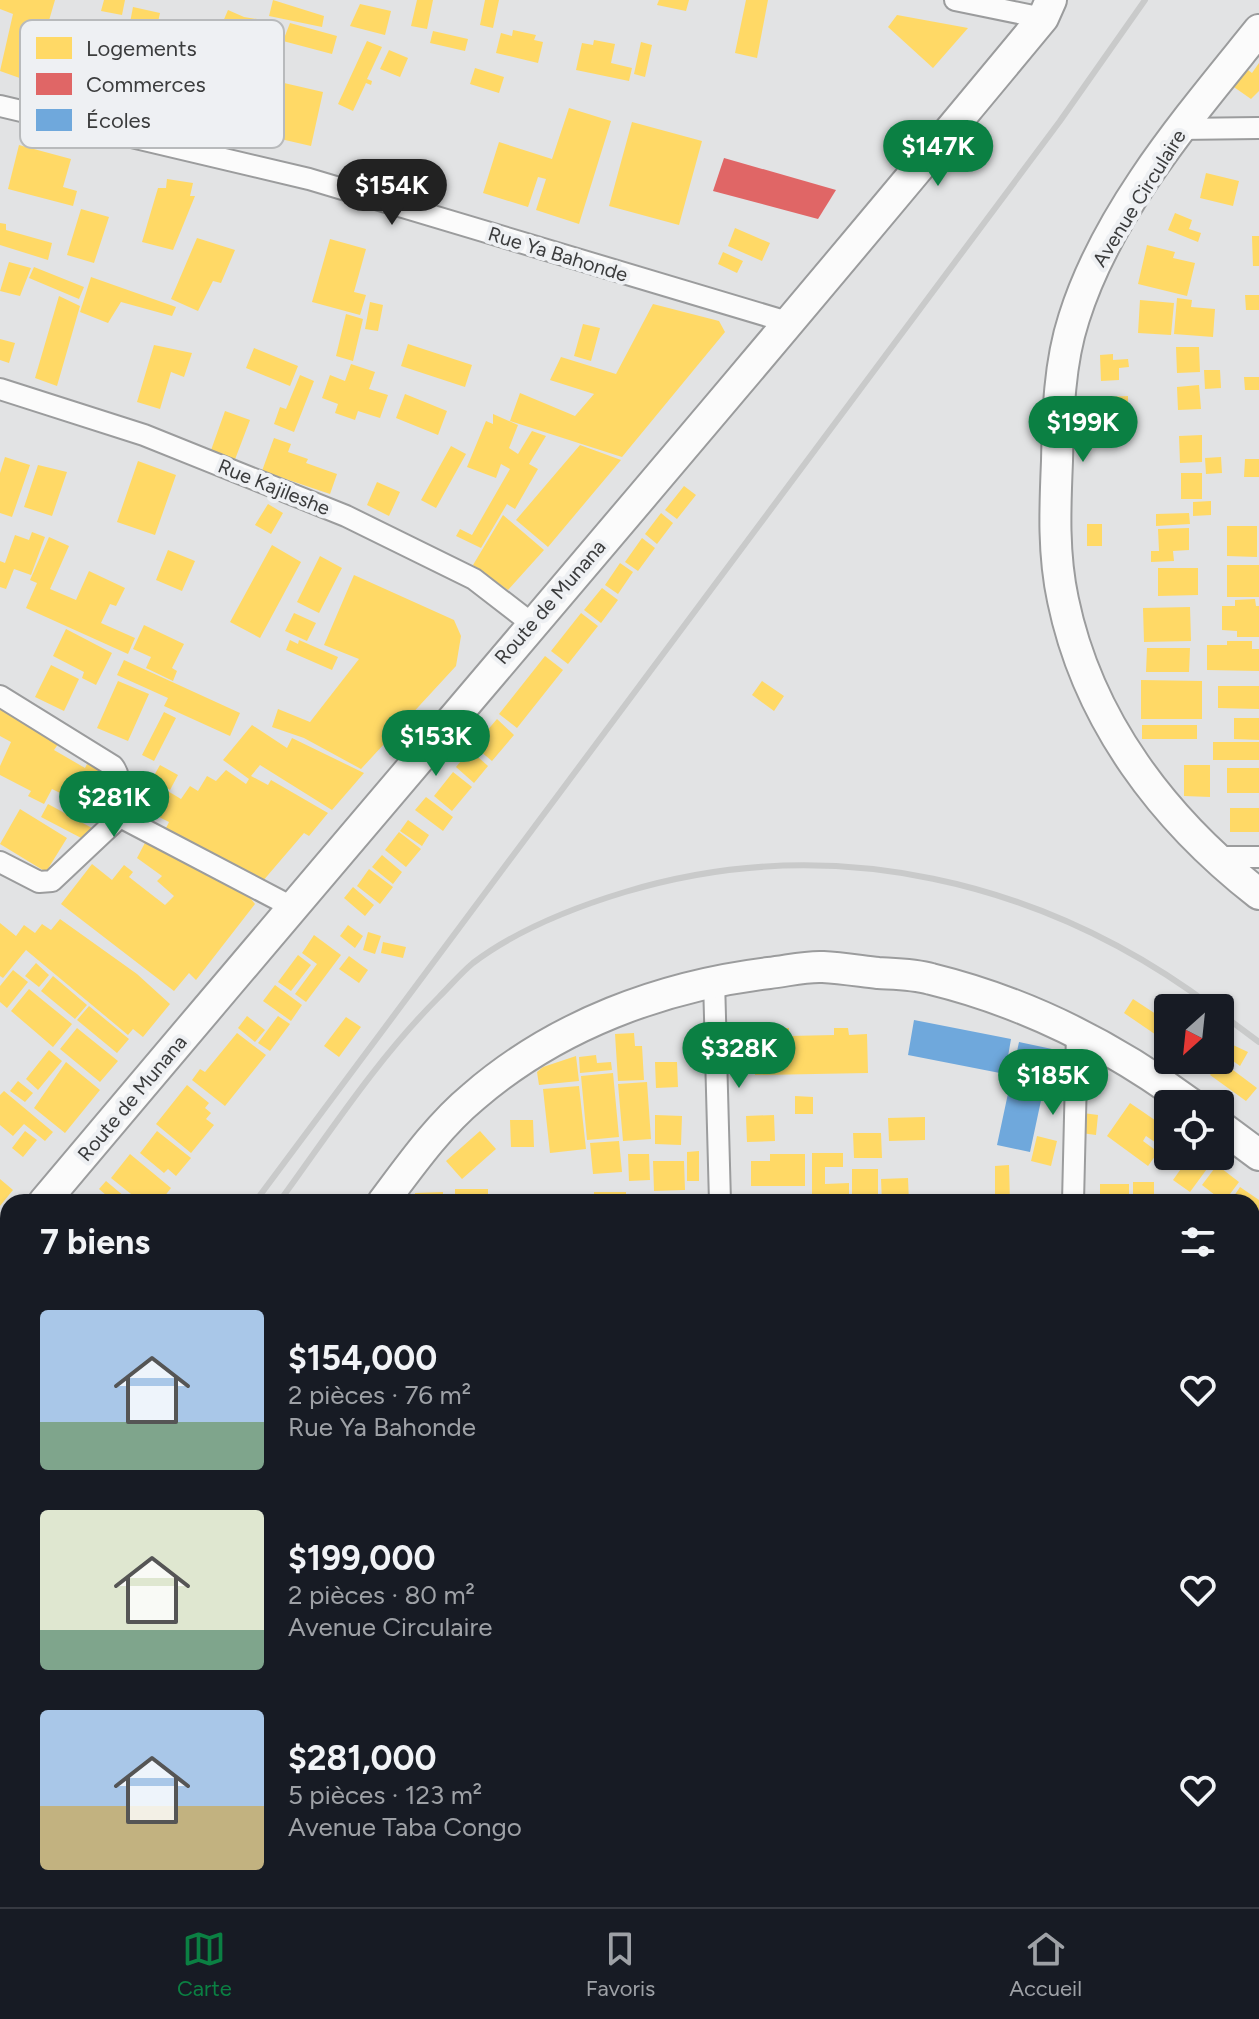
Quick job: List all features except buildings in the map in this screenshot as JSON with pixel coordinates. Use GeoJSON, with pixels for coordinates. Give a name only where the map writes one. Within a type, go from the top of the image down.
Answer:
{"type":"FeatureCollection","features":[{"type":"Feature","properties":{"kind":"street"},"geometry":{"type":"LineString","coordinates":[[955,0],[1047,9]]}},
{"type":"Feature","properties":{"kind":"street","name":"Route de Munana"},"geometry":{"type":"LineString","coordinates":[[51,1194],[531,623],[791,323],[1047,9]]}},
{"type":"Feature","properties":{"kind":"street","name":"Avenue Circulaire"},"geometry":{"type":"LineString","coordinates":[[1259,30],[1179,129],[1107,244],[1074,318],[1060,385],[1055,524],[1062,598],[1072,639],[1116,740],[1136,769],[1211,857],[1259,894]]}},
{"type":"Feature","properties":{"kind":"street","name":"Rue Ya Bahonde"},"geometry":{"type":"LineString","coordinates":[[0,106],[20,111]]}},
{"type":"Feature","properties":{"kind":"street"},"geometry":{"type":"LineString","coordinates":[[1179,129],[1259,128]]}},
{"type":"Feature","properties":{"kind":"street","name":"Rue Ya Bahonde"},"geometry":{"type":"LineString","coordinates":[[178,148],[309,179],[791,323]]}},
{"type":"Feature","properties":{"kind":"street","name":"Rue Kajileshe"},"geometry":{"type":"LineString","coordinates":[[0,389],[144,435],[346,516],[474,579],[531,623]]}},
{"type":"Feature","properties":{"kind":"street"},"geometry":{"type":"LineString","coordinates":[[0,696],[113,766],[118,774],[121,816],[133,825],[292,907]]}},
{"type":"Feature","properties":{"kind":"street"},"geometry":{"type":"LineString","coordinates":[[0,862],[39,882],[52,881],[121,816]]}},
{"type":"Feature","properties":{"kind":"street"},"geometry":{"type":"LineString","coordinates":[[1211,857],[1259,857]]}},
{"type":"Feature","properties":{"kind":"street"},"geometry":{"type":"LineString","coordinates":[[389,1194],[417,1157],[472,1097],[543,1048],[612,1012],[714,980],[821,967],[929,978],[997,999],[1077,1033],[1172,1090]]}},
{"type":"Feature","properties":{"kind":"street"},"geometry":{"type":"LineString","coordinates":[[714,980],[720,1194]]}},
{"type":"Feature","properties":{"kind":"street"},"geometry":{"type":"LineString","coordinates":[[1073,1194],[1077,1033]]}},
{"type":"Feature","properties":{"kind":"street"},"geometry":{"type":"LineString","coordinates":[[1234,1136],[1259,1155]]}},
{"type":"Feature","properties":{"kind":"railway"},"geometry":{"type":"LineString","coordinates":[[261,1194],[1060,121],[1145,0]]}},
{"type":"Feature","properties":{"kind":"railway"},"geometry":{"type":"LineString","coordinates":[[285,1194],[395,1045],[473,963],[527,930],[585,905],[702,874],[780,866],[857,868],[933,879],[1007,899],[1079,927],[1148,964],[1193,994]]}},
{"type":"Feature","properties":{"kind":"railway"},"geometry":{"type":"LineString","coordinates":[[1234,1023],[1259,1042]]}}]}
